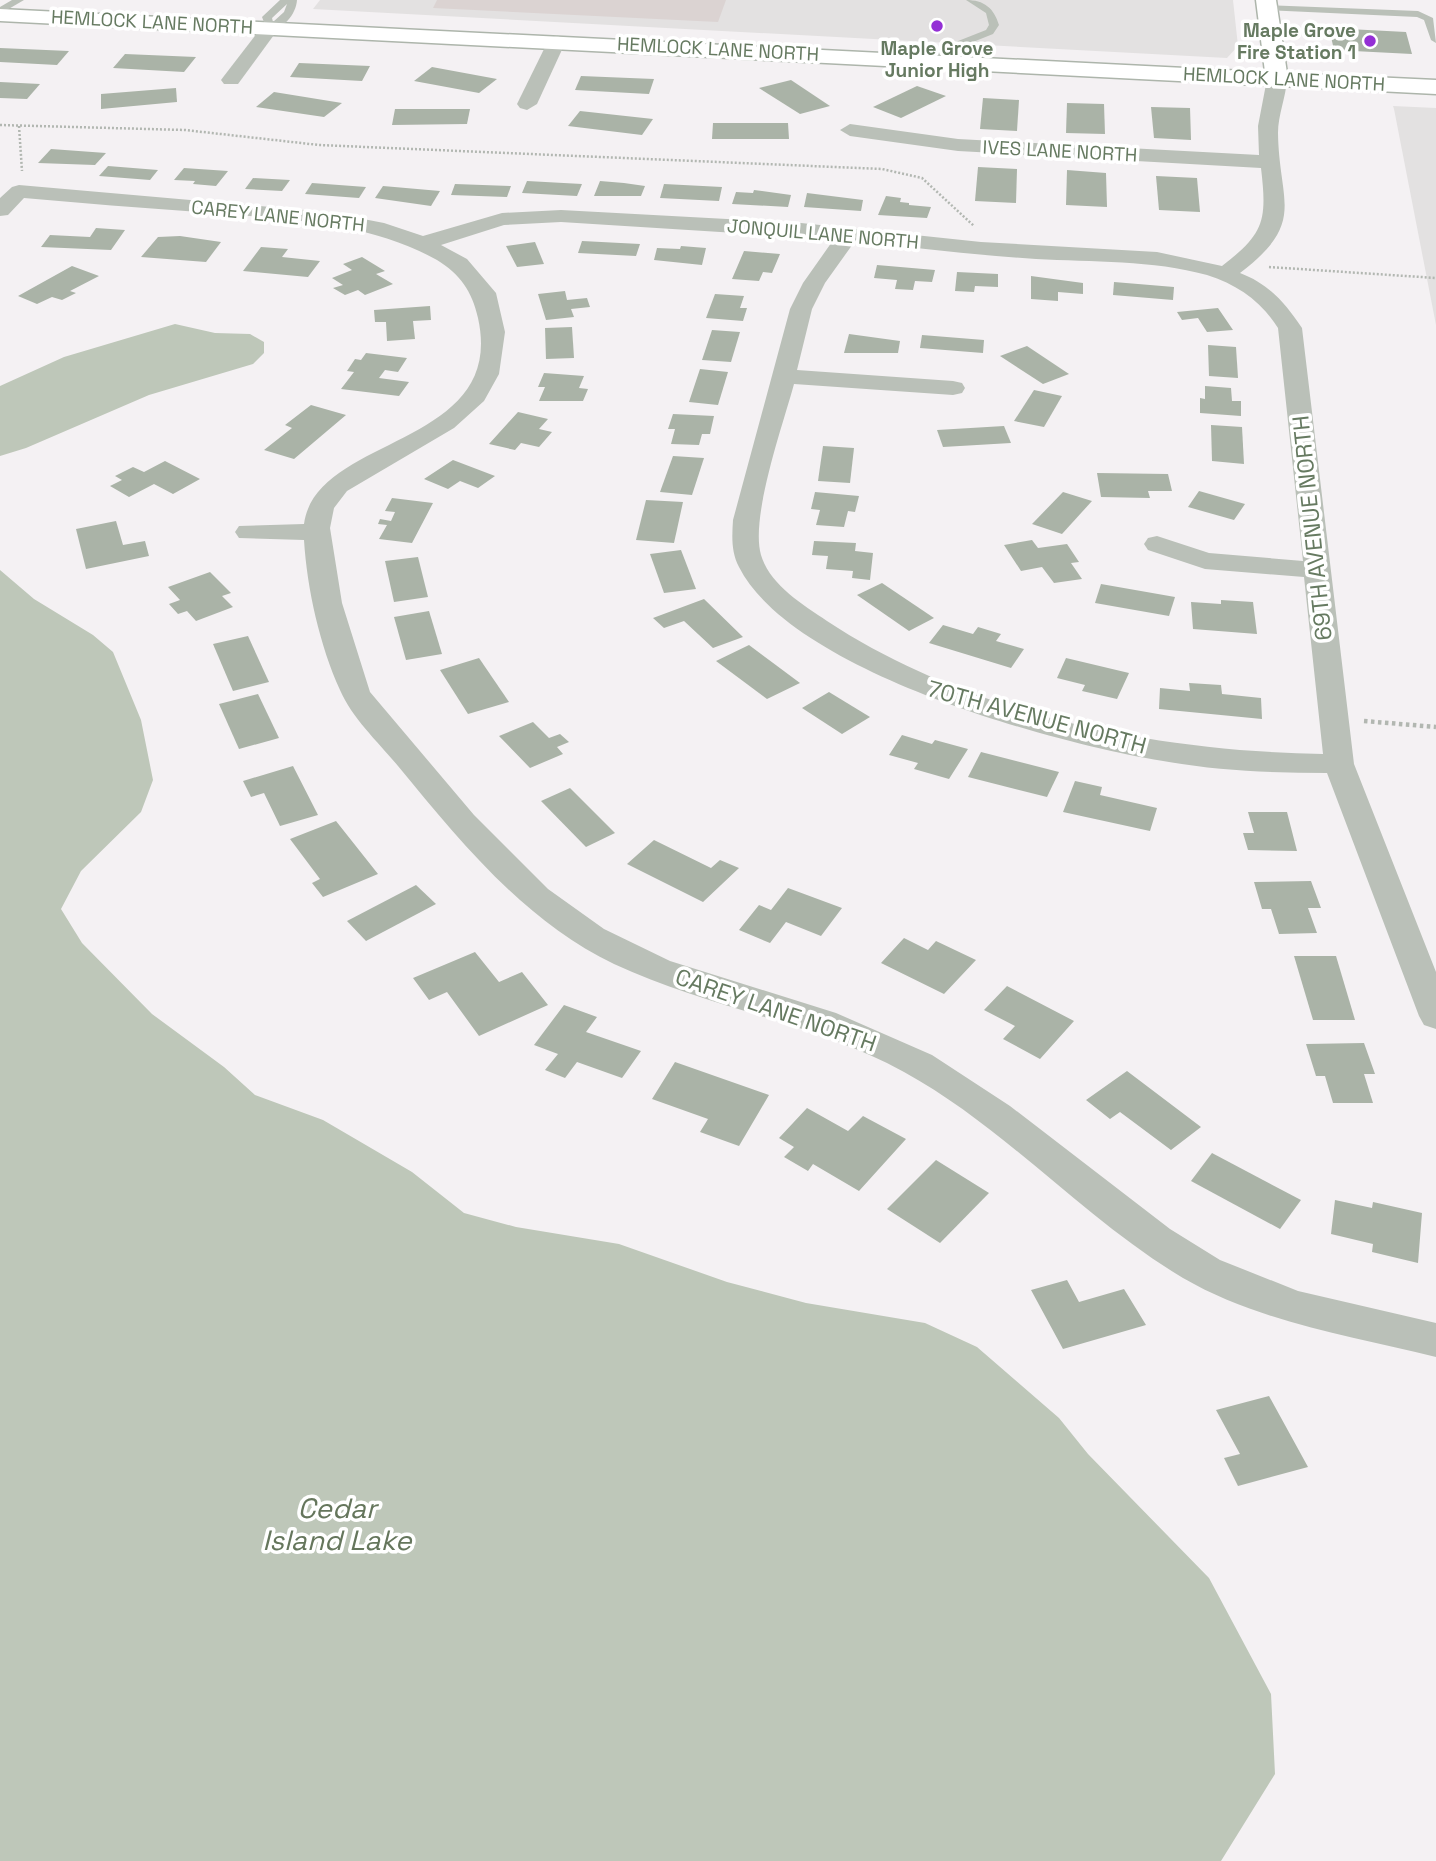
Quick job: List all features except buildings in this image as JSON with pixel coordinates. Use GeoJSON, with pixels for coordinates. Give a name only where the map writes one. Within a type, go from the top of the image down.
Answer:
{"type":"FeatureCollection","features":[{"type":"Feature","properties":{"kind":"main road"},"geometry":{"type":"LineString","coordinates":[[1266,4],[1277,79]]}},
{"type":"Feature","properties":{"kind":"main road","name":"HEMLOCK LANE NORTH"},"geometry":{"type":"LineString","coordinates":[[0,13],[1436,88]]}},
{"type":"Feature","properties":{"kind":"street"},"geometry":{"type":"LineString","coordinates":[[231,80],[270,28]]}},
{"type":"Feature","properties":{"kind":"street"},"geometry":{"type":"LineString","coordinates":[[527,104],[557,41]]}},
{"type":"Feature","properties":{"kind":"street"},"geometry":{"type":"LineString","coordinates":[[1234,268],[1263,245],[1275,225],[1277,212],[1268,126],[1276,102],[1277,79]]}},
{"type":"Feature","properties":{"kind":"street","name":"IVES LANE NORTH"},"geometry":{"type":"LineString","coordinates":[[850,130],[958,145],[1271,162]]}},
{"type":"Feature","properties":{"kind":"street","name":"CAREY LANE NORTH"},"geometry":{"type":"LineString","coordinates":[[9,201],[345,220],[423,243],[462,269],[479,287],[489,306],[493,328],[488,374],[476,395],[454,415],[338,486],[325,499],[319,513],[317,532],[336,640],[344,668],[356,694],[490,855],[539,902],[592,937],[654,968],[725,993],[799,1013],[862,1036],[919,1064],[977,1102],[1173,1252],[1217,1278],[1263,1297],[1436,1340]]}},
{"type":"Feature","properties":{"kind":"street","name":"JONQUIL LANE NORTH"},"geometry":{"type":"LineString","coordinates":[[423,243],[475,225],[532,216],[849,234],[981,249],[1157,259],[1234,268]]}},
{"type":"Feature","properties":{"kind":"street","name":"70TH AVENUE NORTH"},"geometry":{"type":"LineString","coordinates":[[849,234],[807,295],[783,376],[747,520],[745,545],[752,566],[764,586],[844,645],[926,688],[1111,741],[1213,759],[1339,764]]}},
{"type":"Feature","properties":{"kind":"street","name":"69TH AVENUE NORTH"},"geometry":{"type":"LineString","coordinates":[[1234,268],[1248,285],[1274,304],[1290,328],[1339,764],[1436,1016]]}},
{"type":"Feature","properties":{"kind":"street"},"geometry":{"type":"LineString","coordinates":[[783,376],[953,388]]}},
{"type":"Feature","properties":{"kind":"street"},"geometry":{"type":"LineString","coordinates":[[248,532],[317,532]]}},
{"type":"Feature","properties":{"kind":"street"},"geometry":{"type":"LineString","coordinates":[[1157,544],[1205,561],[1316,570]]}},
{"type":"Feature","properties":{"kind":"lane"},"geometry":{"type":"LineString","coordinates":[[0,13],[19,0]]}},
{"type":"Feature","properties":{"kind":"lane"},"geometry":{"type":"LineString","coordinates":[[286,0],[267,17],[270,28],[287,17],[292,0]]}},
{"type":"Feature","properties":{"kind":"lane"},"geometry":{"type":"LineString","coordinates":[[919,60],[990,32],[994,25],[989,12],[971,0]]}},
{"type":"Feature","properties":{"kind":"lane"},"geometry":{"type":"LineString","coordinates":[[1266,4],[1418,14],[1428,18],[1436,40]]}},
{"type":"Feature","properties":{"kind":"path"},"geometry":{"type":"LineString","coordinates":[[0,125],[155,128],[223,132],[319,145],[724,160],[882,169],[922,178],[976,228]]}},
{"type":"Feature","properties":{"kind":"path"},"geometry":{"type":"LineString","coordinates":[[9,201],[23,177],[19,126]]}},
{"type":"Feature","properties":{"kind":"path"},"geometry":{"type":"LineString","coordinates":[[1234,268],[1280,268],[1436,278]]}},
{"type":"Feature","properties":{"kind":"path"},"geometry":{"type":"LineString","coordinates":[[1333,718],[1436,727]]}},
{"type":"Feature","properties":{"kind":"shaded area","name":"Maple Grove Junior High"},"geometry":{"type":"Polygon","coordinates":[[[320,0],[1233,0],[1238,46],[1227,58],[313,9],[320,0]]]}},
{"type":"Feature","properties":{"kind":"shaded area"},"geometry":{"type":"Polygon","coordinates":[[[437,0],[726,0],[718,22],[433,8],[437,0]]]}},
{"type":"Feature","properties":{"kind":"shaded area"},"geometry":{"type":"Polygon","coordinates":[[[1393,106],[1436,108],[1436,325],[1394,109],[1393,106]]]}},
{"type":"Feature","properties":{"kind":"water"},"geometry":{"type":"Polygon","coordinates":[[[175,324],[215,333],[250,334],[264,342],[264,353],[253,364],[149,395],[26,448],[0,456],[0,386],[64,357],[175,324]]]}},
{"type":"Feature","properties":{"kind":"water","name":"Cedar Island Lake"},"geometry":{"type":"Polygon","coordinates":[[[0,570],[34,599],[93,635],[113,652],[141,720],[153,780],[141,812],[81,871],[61,909],[82,943],[152,1014],[224,1067],[255,1095],[323,1120],[412,1172],[464,1213],[516,1227],[619,1244],[727,1282],[806,1303],[925,1323],[977,1347],[1059,1418],[1088,1454],[1209,1578],[1271,1694],[1275,1774],[1221,1861],[0,1861],[0,570]]]}},
{"type":"Feature","properties":{"kind":"place","name":"Maple Grove Junior High"},"geometry":{"type":"Point","coordinates":[937,26]}},
{"type":"Feature","properties":{"kind":"place","name":"Maple Grove Fire Station 1"},"geometry":{"type":"Point","coordinates":[1370,41]}}]}
